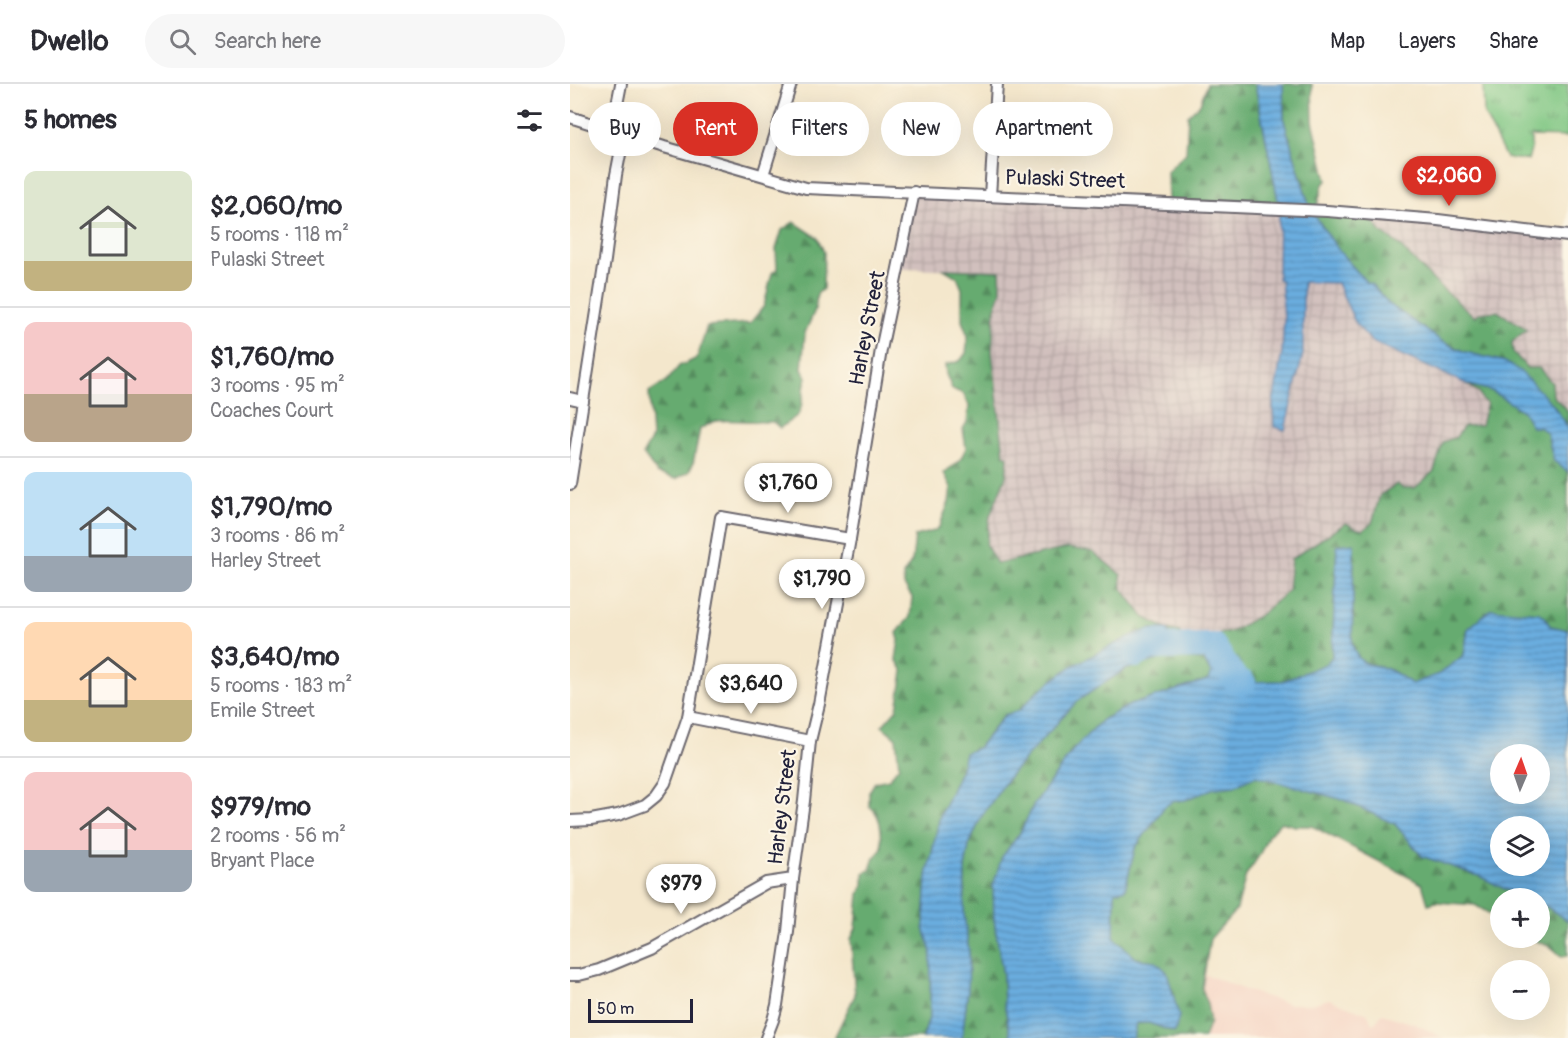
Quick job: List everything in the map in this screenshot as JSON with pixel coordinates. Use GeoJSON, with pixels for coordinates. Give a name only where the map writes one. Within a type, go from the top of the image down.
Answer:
{"type":"FeatureCollection","features":[{"type":"Feature","properties":{"kind":"street"},"geometry":{"type":"LineString","coordinates":[[617,102],[621,84]]}},
{"type":"Feature","properties":{"kind":"street"},"geometry":{"type":"LineString","coordinates":[[763,175],[792,84]]}},
{"type":"Feature","properties":{"kind":"street"},"geometry":{"type":"LineString","coordinates":[[990,196],[997,84]]}},
{"type":"Feature","properties":{"kind":"street","name":"Pulaski Street"},"geometry":{"type":"LineString","coordinates":[[570,117],[588,123]]}},
{"type":"Feature","properties":{"kind":"street","name":"Pulaski Street"},"geometry":{"type":"LineString","coordinates":[[661,146],[806,188],[1327,211],[1438,220],[1568,236]]}},
{"type":"Feature","properties":{"kind":"street"},"geometry":{"type":"LineString","coordinates":[[570,484],[620,156]]}},
{"type":"Feature","properties":{"kind":"street","name":"Harley Street"},"geometry":{"type":"LineString","coordinates":[[766,1038],[773,1020],[782,978],[810,741],[850,538],[881,350],[914,192]]}},
{"type":"Feature","properties":{"kind":"street"},"geometry":{"type":"LineString","coordinates":[[570,398],[583,401]]}},
{"type":"Feature","properties":{"kind":"street"},"geometry":{"type":"LineString","coordinates":[[570,821],[618,815],[645,805],[656,796],[665,783],[688,717],[722,517],[850,538]]}},
{"type":"Feature","properties":{"kind":"street"},"geometry":{"type":"LineString","coordinates":[[688,717],[810,741]]}},
{"type":"Feature","properties":{"kind":"street"},"geometry":{"type":"LineString","coordinates":[[570,975],[599,970],[652,948],[766,884],[793,879]]}},
{"type":"Feature","properties":{"kind":"shaded area"},"geometry":{"type":"Polygon","coordinates":[[[915,194],[1279,205],[1278,278],[1283,281],[1280,281],[1284,319],[1282,353],[1294,389],[1303,354],[1303,282],[1337,283],[1356,324],[1372,342],[1466,383],[1479,392],[1487,403],[1481,425],[1443,442],[1434,471],[1415,488],[1402,488],[1380,495],[1372,523],[1363,530],[1355,528],[1291,559],[1288,590],[1260,615],[1231,632],[1211,635],[1208,643],[1203,642],[1200,648],[1201,660],[1180,658],[1176,653],[1180,633],[1144,617],[1093,552],[1068,548],[996,564],[986,545],[990,516],[1006,476],[992,352],[995,308],[1001,292],[1000,271],[900,268],[915,194]]]}},
{"type":"Feature","properties":{"kind":"shaded area"},"geometry":{"type":"Polygon","coordinates":[[[1367,214],[1568,235],[1568,411],[1553,396],[1552,383],[1527,368],[1513,352],[1512,342],[1526,329],[1479,313],[1475,317],[1436,283],[1397,243],[1382,233],[1367,214]]]}},
{"type":"Feature","properties":{"kind":"shaded area"},"geometry":{"type":"Polygon","coordinates":[[[1204,974],[1289,1004],[1312,1004],[1329,999],[1368,1014],[1372,1024],[1382,1014],[1415,1024],[1444,1038],[1204,1038],[1210,1022],[1202,988],[1204,974]]]}},
{"type":"Feature","properties":{"kind":"green space"},"geometry":{"type":"Polygon","coordinates":[[[1207,84],[1255,84],[1279,205],[1168,202],[1167,171],[1186,153],[1188,115],[1200,104],[1207,84]]]}},
{"type":"Feature","properties":{"kind":"green space"},"geometry":{"type":"Polygon","coordinates":[[[1283,84],[1312,84],[1313,121],[1327,181],[1323,184],[1316,210],[1367,214],[1382,233],[1397,243],[1436,283],[1475,317],[1479,313],[1497,311],[1527,329],[1512,342],[1513,352],[1527,368],[1539,368],[1552,383],[1553,396],[1568,411],[1568,427],[1553,405],[1505,362],[1465,352],[1443,342],[1389,304],[1339,251],[1310,209],[1284,121],[1283,84]]]}},
{"type":"Feature","properties":{"kind":"green space"},"geometry":{"type":"Polygon","coordinates":[[[1483,84],[1568,84],[1568,137],[1531,136],[1528,160],[1506,158],[1484,114],[1483,84]]]}},
{"type":"Feature","properties":{"kind":"green space"},"geometry":{"type":"Polygon","coordinates":[[[794,222],[817,237],[824,252],[823,289],[817,294],[815,310],[805,333],[802,369],[806,377],[798,415],[780,428],[773,422],[726,420],[713,422],[700,429],[693,464],[689,472],[676,479],[657,473],[643,454],[652,438],[649,392],[667,381],[680,365],[697,358],[707,326],[750,323],[764,306],[772,273],[777,269],[776,249],[782,230],[794,222]]]}},
{"type":"Feature","properties":{"kind":"green space"},"geometry":{"type":"Polygon","coordinates":[[[944,269],[1000,271],[1001,292],[995,308],[992,352],[1004,455],[1008,457],[1006,476],[990,516],[986,545],[997,564],[1068,548],[1093,552],[1121,575],[1122,588],[1144,617],[1167,629],[1152,629],[1037,692],[1019,711],[1004,715],[978,748],[965,753],[961,769],[940,816],[927,876],[924,927],[931,952],[930,1015],[923,1038],[834,1038],[855,995],[851,939],[856,928],[859,894],[864,884],[864,873],[870,870],[874,858],[882,849],[879,820],[869,806],[869,792],[875,782],[889,779],[899,766],[896,738],[882,726],[897,709],[903,671],[896,659],[899,640],[897,633],[910,617],[912,597],[904,585],[903,575],[912,561],[915,536],[934,531],[939,527],[949,502],[951,487],[944,473],[960,460],[966,448],[963,429],[967,422],[969,406],[964,394],[952,389],[945,365],[960,361],[966,353],[968,336],[962,321],[962,289],[957,277],[944,269]]]}},
{"type":"Feature","properties":{"kind":"green space"},"geometry":{"type":"Polygon","coordinates":[[[1466,384],[1492,391],[1523,411],[1532,427],[1540,427],[1547,433],[1554,461],[1568,472],[1568,630],[1550,626],[1545,617],[1468,629],[1464,655],[1439,674],[1412,684],[1391,670],[1361,661],[1355,652],[1352,644],[1354,544],[1337,546],[1332,657],[1326,664],[1283,681],[1252,682],[1236,674],[1208,643],[1211,635],[1231,632],[1260,615],[1288,591],[1291,559],[1346,523],[1363,530],[1372,523],[1380,495],[1397,484],[1402,488],[1415,488],[1434,471],[1443,442],[1456,437],[1464,426],[1481,425],[1487,403],[1482,400],[1479,392],[1466,384]]]}},
{"type":"Feature","properties":{"kind":"green space"},"geometry":{"type":"Polygon","coordinates":[[[1168,629],[1180,632],[1176,653],[1180,658],[1201,660],[1202,657],[1211,673],[1208,680],[1130,705],[1102,720],[1074,749],[1035,803],[1020,833],[1002,857],[994,919],[1003,975],[1004,1002],[1011,1038],[962,1038],[968,989],[969,953],[964,914],[965,867],[969,845],[981,817],[1010,775],[1077,701],[1124,670],[1164,658],[1170,640],[1168,629]]]}},
{"type":"Feature","properties":{"kind":"green space"},"geometry":{"type":"Polygon","coordinates":[[[1256,776],[1344,800],[1395,824],[1422,856],[1479,876],[1503,888],[1490,888],[1490,914],[1475,905],[1436,902],[1428,904],[1422,884],[1312,826],[1295,826],[1281,822],[1268,836],[1259,856],[1246,875],[1237,909],[1210,939],[1202,988],[1210,1022],[1204,1038],[1133,1038],[1135,1023],[1149,1023],[1174,1032],[1155,961],[1137,959],[1114,938],[1115,892],[1125,889],[1135,848],[1164,807],[1173,801],[1185,800],[1214,788],[1234,786],[1256,776]]]}},
{"type":"Feature","properties":{"kind":"green space"},"geometry":{"type":"Polygon","coordinates":[[[1550,909],[1568,921],[1568,956],[1561,956],[1551,947],[1550,909]]]}},
{"type":"Feature","properties":{"kind":"water"},"geometry":{"type":"Polygon","coordinates":[[[1255,84],[1283,84],[1284,121],[1310,209],[1339,251],[1389,304],[1443,342],[1465,352],[1505,362],[1520,371],[1553,405],[1568,427],[1568,472],[1554,461],[1547,433],[1540,427],[1532,427],[1523,411],[1492,391],[1466,384],[1372,342],[1356,324],[1337,283],[1303,282],[1303,354],[1285,430],[1274,427],[1273,403],[1282,353],[1284,319],[1281,280],[1278,279],[1279,205],[1255,84]]]}},
{"type":"Feature","properties":{"kind":"water"},"geometry":{"type":"Polygon","coordinates":[[[1354,543],[1352,644],[1355,652],[1361,661],[1390,670],[1412,684],[1439,674],[1464,655],[1468,629],[1491,609],[1539,613],[1545,617],[1550,626],[1568,630],[1568,921],[1550,909],[1550,888],[1503,888],[1479,876],[1422,856],[1395,824],[1344,800],[1256,776],[1234,786],[1214,788],[1185,800],[1173,801],[1164,807],[1135,848],[1125,889],[1115,892],[1114,938],[1137,959],[1155,961],[1167,972],[1179,1016],[1175,1032],[1149,1023],[1136,1023],[1133,1038],[1011,1038],[1004,1002],[1003,975],[994,919],[993,886],[1002,857],[1020,833],[1035,803],[1074,749],[1102,720],[1130,705],[1208,680],[1211,673],[1202,654],[1203,642],[1208,643],[1236,674],[1252,682],[1283,681],[1326,664],[1332,657],[1337,545],[1354,543]]]}},
{"type":"Feature","properties":{"kind":"water"},"geometry":{"type":"Polygon","coordinates":[[[1152,629],[1168,629],[1170,640],[1164,658],[1124,670],[1077,701],[1010,775],[981,817],[969,845],[965,867],[964,914],[969,953],[968,989],[962,1038],[923,1038],[930,1015],[931,952],[924,927],[927,876],[940,816],[961,769],[965,753],[978,748],[1005,715],[1019,711],[1037,692],[1072,666],[1135,634],[1152,629]]]}},
{"type":"Feature","properties":{"kind":"waterway"},"geometry":{"type":"LineString","coordinates":[[1136,655],[1150,647],[1213,646],[1237,682],[1243,683]]}}]}
